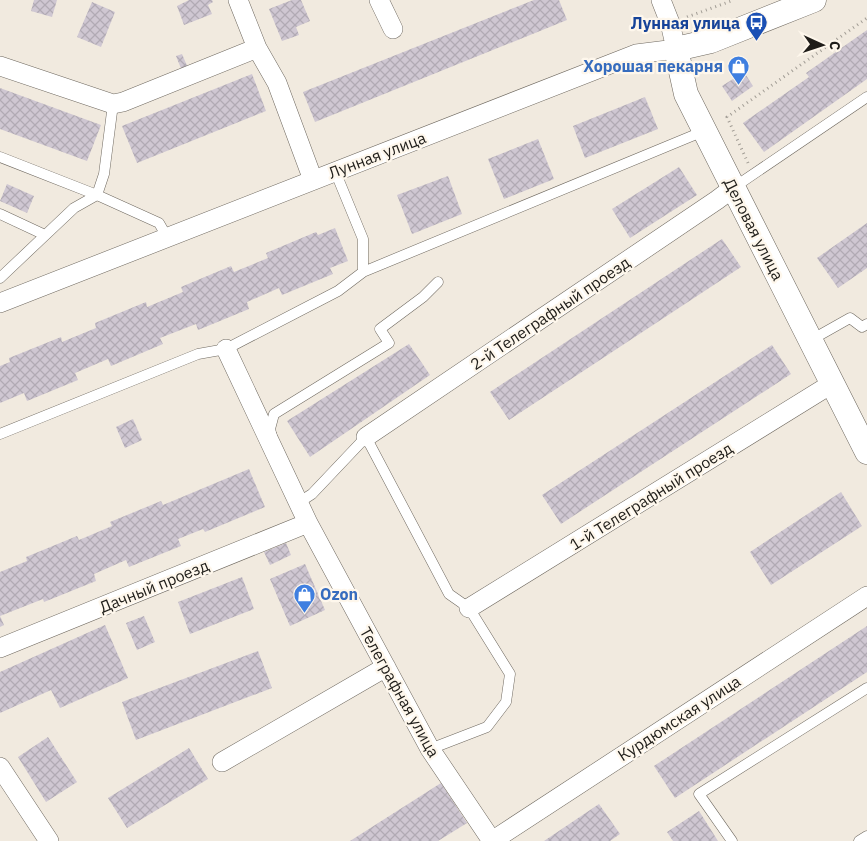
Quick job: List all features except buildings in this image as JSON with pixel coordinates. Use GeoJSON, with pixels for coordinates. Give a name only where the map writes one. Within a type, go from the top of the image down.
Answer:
{"type":"FeatureCollection","features":[{"type":"Feature","properties":{"kind":"street"},"geometry":{"type":"LineString","coordinates":[[238,0],[257,48],[277,83],[313,180]]}},
{"type":"Feature","properties":{"kind":"street"},"geometry":{"type":"LineString","coordinates":[[379,0],[393,29]]}},
{"type":"Feature","properties":{"kind":"street","name":"Деловая улица"},"geometry":{"type":"LineString","coordinates":[[661,0],[670,23],[686,94],[867,451]]}},
{"type":"Feature","properties":{"kind":"street","name":"Лунная улица"},"geometry":{"type":"LineString","coordinates":[[0,303],[636,54],[676,49],[711,41],[814,0]]}},
{"type":"Feature","properties":{"kind":"street"},"geometry":{"type":"LineString","coordinates":[[0,66],[113,104],[123,102],[257,48]]}},
{"type":"Feature","properties":{"kind":"street","name":"2-й Телеграфный проезд"},"geometry":{"type":"LineString","coordinates":[[366,437],[733,188]]}},
{"type":"Feature","properties":{"kind":"street","name":"Телеграфная улица"},"geometry":{"type":"LineString","coordinates":[[226,348],[308,523],[430,749],[492,841]]}},
{"type":"Feature","properties":{"kind":"street","name":"1-й Телеграфный проезд"},"geometry":{"type":"LineString","coordinates":[[469,608],[832,384]]}},
{"type":"Feature","properties":{"kind":"street","name":"Дачный проезд"},"geometry":{"type":"LineString","coordinates":[[0,648],[308,523]]}},
{"type":"Feature","properties":{"kind":"street","name":"Курдюмская улица"},"geometry":{"type":"LineString","coordinates":[[492,841],[867,596]]}},
{"type":"Feature","properties":{"kind":"street"},"geometry":{"type":"LineString","coordinates":[[222,762],[386,666]]}},
{"type":"Feature","properties":{"kind":"street"},"geometry":{"type":"LineString","coordinates":[[0,767],[50,841]]}},
{"type":"Feature","properties":{"kind":"lane"},"geometry":{"type":"LineString","coordinates":[[733,188],[867,97]]}},
{"type":"Feature","properties":{"kind":"lane"},"geometry":{"type":"LineString","coordinates":[[0,278],[74,208],[97,195],[104,174],[113,104]]}},
{"type":"Feature","properties":{"kind":"lane"},"geometry":{"type":"LineString","coordinates":[[0,434],[198,354],[226,348],[338,292],[363,272],[704,131]]}},
{"type":"Feature","properties":{"kind":"lane"},"geometry":{"type":"LineString","coordinates":[[0,157],[97,195],[159,223],[167,238]]}},
{"type":"Feature","properties":{"kind":"lane"},"geometry":{"type":"LineString","coordinates":[[335,171],[363,239],[363,272]]}},
{"type":"Feature","properties":{"kind":"lane"},"geometry":{"type":"LineString","coordinates":[[0,214],[45,235]]}},
{"type":"Feature","properties":{"kind":"lane"},"geometry":{"type":"LineString","coordinates":[[283,471],[270,429],[274,414],[389,343],[380,329],[438,282]]}},
{"type":"Feature","properties":{"kind":"lane"},"geometry":{"type":"LineString","coordinates":[[810,340],[850,318],[862,327],[867,324]]}},
{"type":"Feature","properties":{"kind":"lane"},"geometry":{"type":"LineString","coordinates":[[298,503],[312,494],[366,437],[449,594],[469,608],[510,674],[506,702],[487,726],[430,749]]}},
{"type":"Feature","properties":{"kind":"lane"},"geometry":{"type":"LineString","coordinates":[[732,841],[699,794],[867,688]]}},
{"type":"Feature","properties":{"kind":"lane"},"geometry":{"type":"LineString","coordinates":[[859,841],[867,836]]}},
{"type":"Feature","properties":{"kind":"path"},"geometry":{"type":"LineString","coordinates":[[670,23],[734,0]]}},
{"type":"Feature","properties":{"kind":"path"},"geometry":{"type":"LineString","coordinates":[[754,174],[727,117],[867,18]]}},
{"type":"Feature","properties":{"kind":"place","name":"Лунная улица"},"geometry":{"type":"Point","coordinates":[756,42]}},
{"type":"Feature","properties":{"kind":"place","name":"Хорошая пекарня"},"geometry":{"type":"Point","coordinates":[739,85]}},
{"type":"Feature","properties":{"kind":"place","name":"Ozon"},"geometry":{"type":"Point","coordinates":[304,613]}}]}
